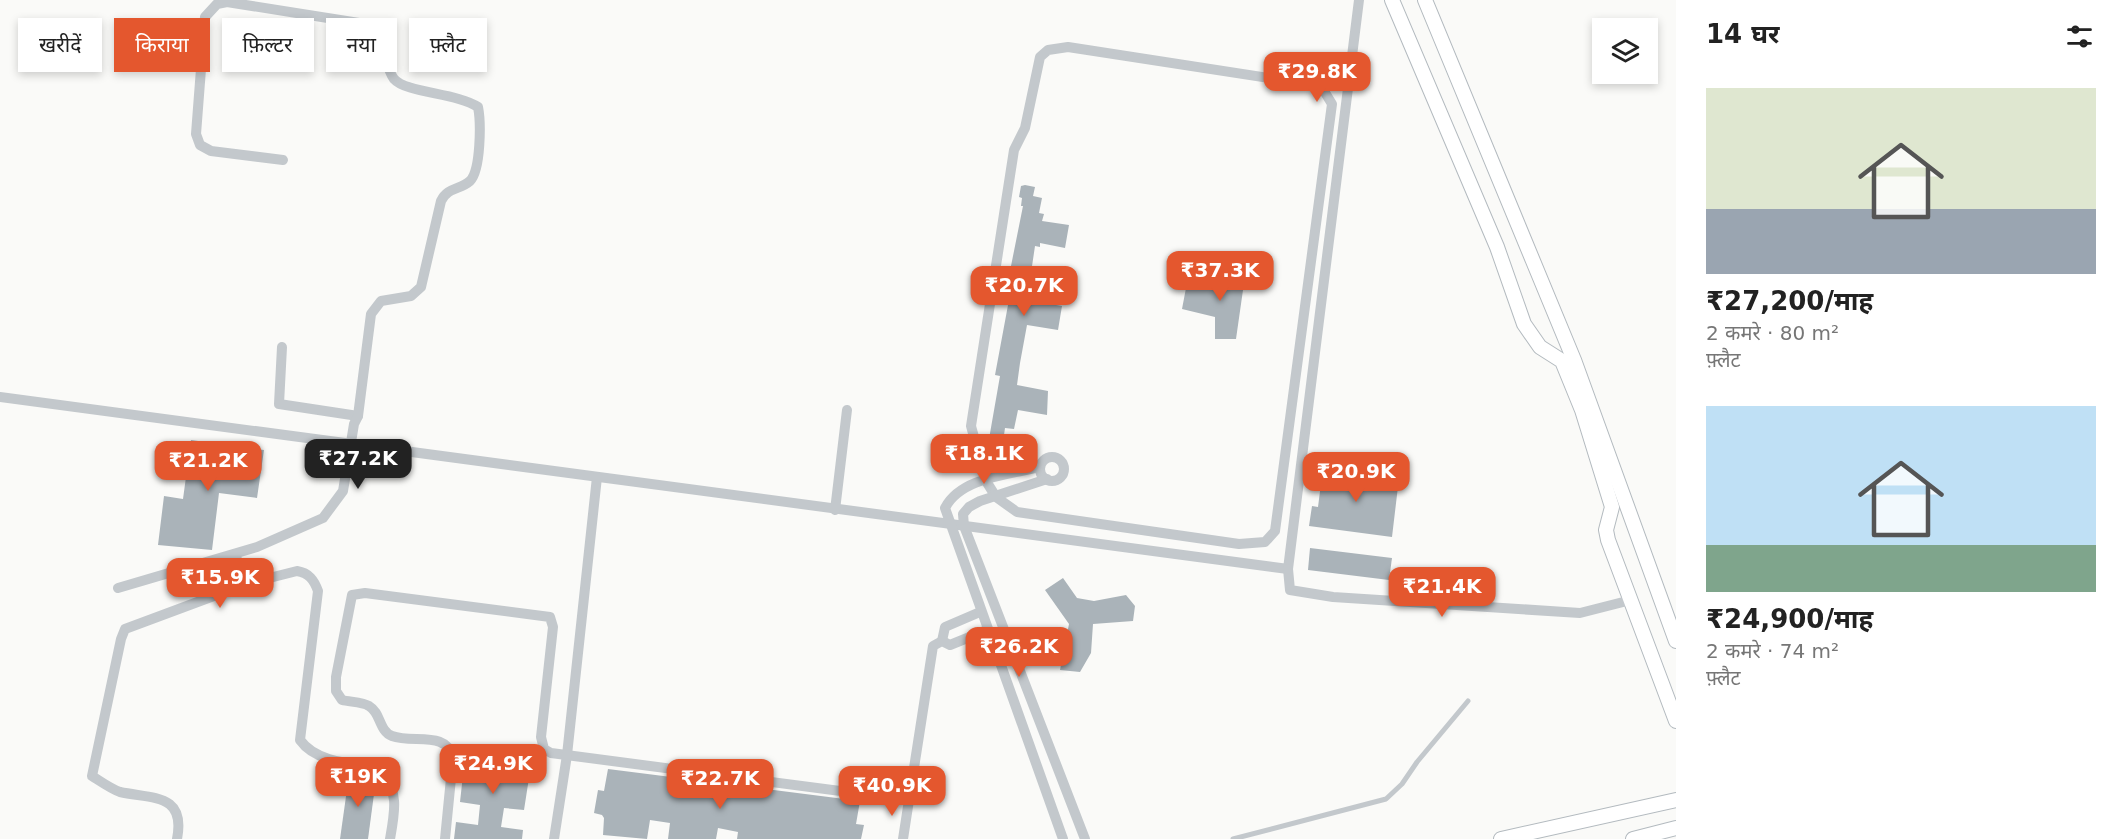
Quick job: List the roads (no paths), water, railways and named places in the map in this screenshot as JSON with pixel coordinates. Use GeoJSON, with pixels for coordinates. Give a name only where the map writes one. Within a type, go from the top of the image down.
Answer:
{"type":"FeatureCollection","features":[{"type":"Feature","properties":{"kind":"street"},"geometry":{"type":"LineString","coordinates":[[1359,0],[1288,569],[1290,590],[1333,597],[1580,613],[1631,600]]}},
{"type":"Feature","properties":{"kind":"street"},"geometry":{"type":"LineString","coordinates":[[1392,0],[1497,247],[1524,324],[1540,347],[1562,361],[1582,410],[1612,507],[1606,530],[1608,540],[1676,720]]}},
{"type":"Feature","properties":{"kind":"street"},"geometry":{"type":"LineString","coordinates":[[1425,0],[1574,360],[1676,641]]}},
{"type":"Feature","properties":{"kind":"street"},"geometry":{"type":"LineString","coordinates":[[118,588],[235,554],[323,518],[343,491],[354,445],[371,314],[381,301],[411,296],[421,287],[441,201],[446,191],[469,182],[475,174],[481,122],[478,107],[467,100],[402,85],[393,78],[379,34],[359,23],[227,2],[217,4],[205,17],[197,98],[196,134],[200,144],[211,151],[283,160]]}},
{"type":"Feature","properties":{"kind":"street"},"geometry":{"type":"LineString","coordinates":[[1068,47],[1321,86],[1332,104],[1275,531],[1271,538],[1255,544],[1239,544],[1017,512],[996,497],[986,481],[971,426],[1014,150],[1025,128],[1040,57],[1048,50],[1068,47]]}},
{"type":"Feature","properties":{"kind":"street"},"geometry":{"type":"LineString","coordinates":[[282,347],[279,404],[358,417]]}},
{"type":"Feature","properties":{"kind":"street"},"geometry":{"type":"LineString","coordinates":[[0,397],[949,526],[964,526],[1288,569]]}},
{"type":"Feature","properties":{"kind":"street"},"geometry":{"type":"LineString","coordinates":[[835,510],[848,410]]}},
{"type":"Feature","properties":{"kind":"street"},"geometry":{"type":"LineString","coordinates":[[1047,479],[1041,474],[1040,467],[1044,460],[1051,456],[1059,459],[1064,465],[1062,476],[1055,480],[1047,479],[969,507],[963,514],[964,526],[1085,839]]}},
{"type":"Feature","properties":{"kind":"street"},"geometry":{"type":"LineString","coordinates":[[1040,467],[961,488],[950,498],[945,508],[949,526],[1063,839]]}},
{"type":"Feature","properties":{"kind":"street"},"geometry":{"type":"LineString","coordinates":[[554,839],[567,755],[597,477]]}},
{"type":"Feature","properties":{"kind":"street"},"geometry":{"type":"LineString","coordinates":[[235,554],[246,584]]}},
{"type":"Feature","properties":{"kind":"street"},"geometry":{"type":"LineString","coordinates":[[215,560],[226,592]]}},
{"type":"Feature","properties":{"kind":"street"},"geometry":{"type":"LineString","coordinates":[[177,839],[180,824],[171,804],[155,795],[118,791],[92,776],[125,629],[246,584],[297,571],[305,573],[314,581],[318,591],[300,740],[308,751],[322,758],[381,767],[392,782],[396,801],[390,839]]}},
{"type":"Feature","properties":{"kind":"street"},"geometry":{"type":"LineString","coordinates":[[445,839],[452,750],[442,741],[392,736],[384,730],[378,716],[369,706],[342,700],[336,691],[336,677],[352,595],[365,593],[550,616],[554,627],[541,737],[544,749],[551,753],[909,800]]}},
{"type":"Feature","properties":{"kind":"street"},"geometry":{"type":"LineString","coordinates":[[903,839],[933,646],[942,641],[945,627],[980,612]]}},
{"type":"Feature","properties":{"kind":"street"},"geometry":{"type":"LineString","coordinates":[[942,641],[950,645],[987,630]]}},
{"type":"Feature","properties":{"kind":"street"},"geometry":{"type":"LineString","coordinates":[[1501,839],[1676,800]]}},
{"type":"Feature","properties":{"kind":"street"},"geometry":{"type":"LineString","coordinates":[[1633,839],[1676,828]]}},
{"type":"Feature","properties":{"kind":"lane"},"geometry":{"type":"LineString","coordinates":[[1233,839],[1386,799],[1402,784],[1417,762],[1468,701]]}}]}
